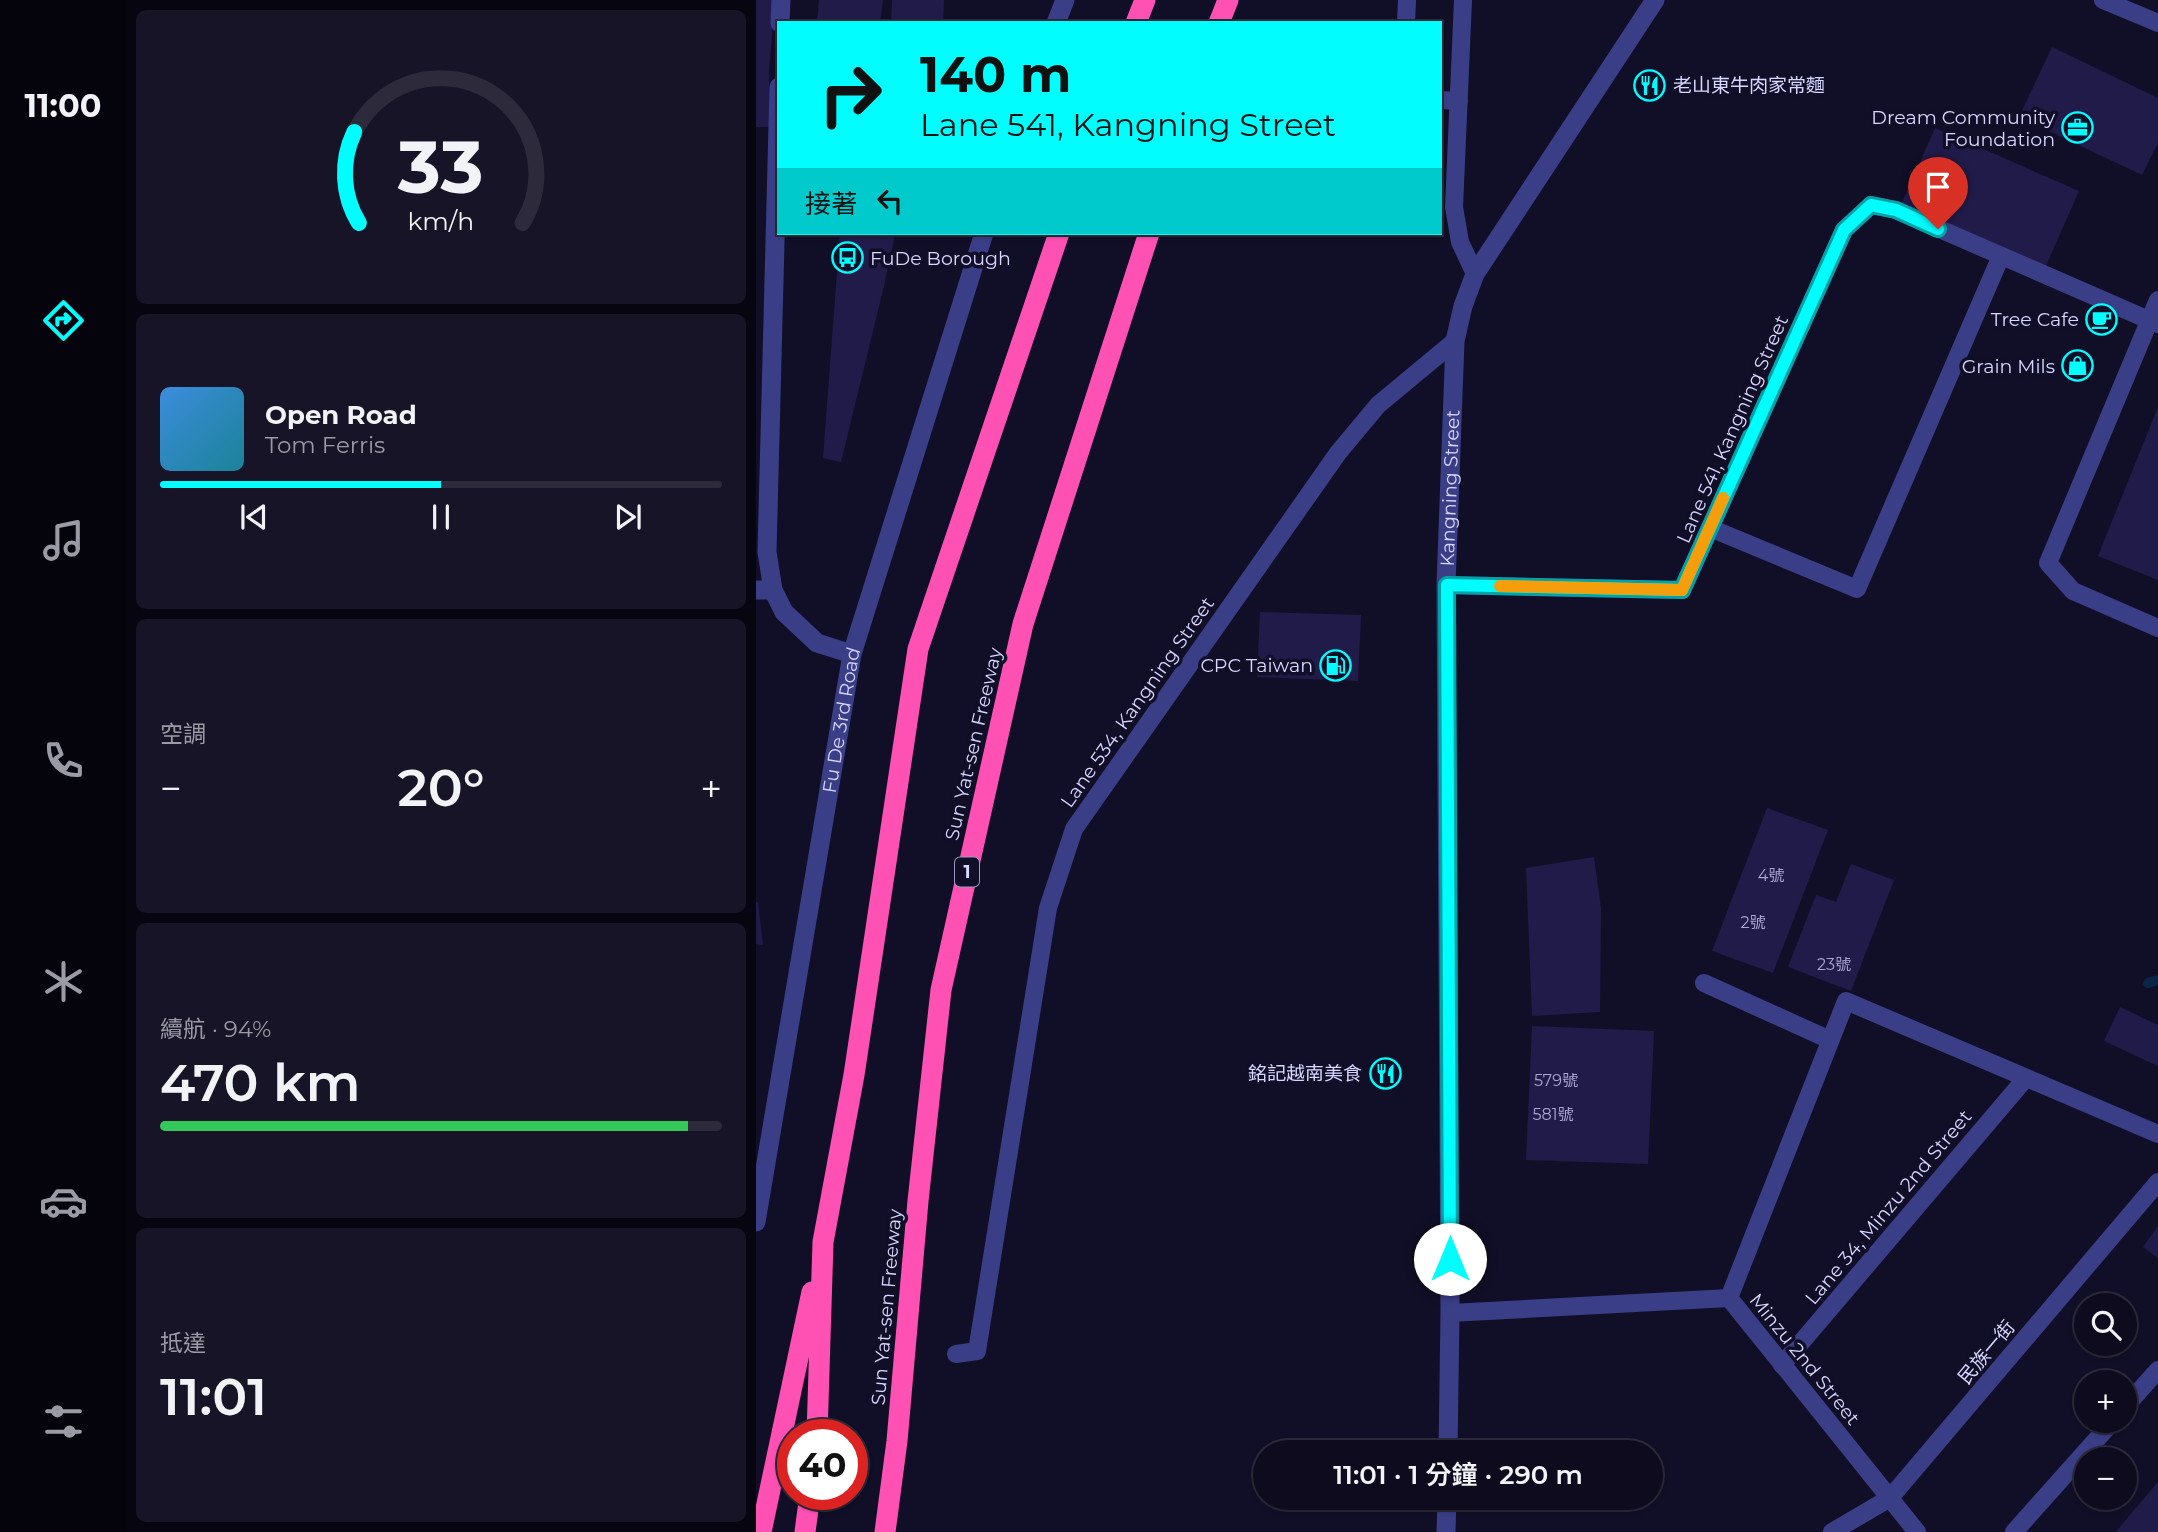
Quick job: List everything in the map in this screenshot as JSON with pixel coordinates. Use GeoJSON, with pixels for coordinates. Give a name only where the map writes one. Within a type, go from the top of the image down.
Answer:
{"type":"FeatureCollection","features":[{"type":"Feature","properties":{"kind":"highway"},"geometry":{"type":"LineString","coordinates":[[1137,21],[1145,0]]}},
{"type":"Feature","properties":{"kind":"highway"},"geometry":{"type":"LineString","coordinates":[[1220,21],[1228,0]]}},
{"type":"Feature","properties":{"kind":"highway"},"geometry":{"type":"LineString","coordinates":[[761,1532],[823,1242],[854,1075],[918,649],[1058,235]]}},
{"type":"Feature","properties":{"kind":"highway","name":"Sun Yat-sen Freeway"},"geometry":{"type":"LineString","coordinates":[[885,1532],[897,1441],[918,1200],[941,990],[1023,624],[1148,235]]}},
{"type":"Feature","properties":{"kind":"highway"},"geometry":{"type":"LineString","coordinates":[[817,1419],[823,1242]]}},
{"type":"Feature","properties":{"kind":"highway"},"geometry":{"type":"LineString","coordinates":[[805,1532],[808,1510]]}},
{"type":"Feature","properties":{"kind":"street"},"geometry":{"type":"LineString","coordinates":[[780,21],[781,0]]}},
{"type":"Feature","properties":{"kind":"street"},"geometry":{"type":"LineString","coordinates":[[1057,21],[1065,0]]}},
{"type":"Feature","properties":{"kind":"street","name":"Kangning Street"},"geometry":{"type":"LineString","coordinates":[[1448,1440],[1447,585],[1455,341],[1463,306],[1475,274],[1655,0]]}},
{"type":"Feature","properties":{"kind":"street"},"geometry":{"type":"LineString","coordinates":[[777,164],[764,590],[817,643],[852,654]]}},
{"type":"Feature","properties":{"kind":"street","name":"Fu De 3rd Road"},"geometry":{"type":"LineString","coordinates":[[756,1222],[852,654],[983,235]]}},
{"type":"Feature","properties":{"kind":"street"},"geometry":{"type":"LineString","coordinates":[[1446,1532],[1447,1510]]}},
{"type":"Feature","properties":{"kind":"lane"},"geometry":{"type":"LineString","coordinates":[[1406,21],[1407,0]]}},
{"type":"Feature","properties":{"kind":"lane"},"geometry":{"type":"LineString","coordinates":[[1463,0],[1459,101],[1448,162],[1460,242],[1475,274]]}},
{"type":"Feature","properties":{"kind":"lane"},"geometry":{"type":"LineString","coordinates":[[2103,0],[2158,23]]}},
{"type":"Feature","properties":{"kind":"lane"},"geometry":{"type":"LineString","coordinates":[[1442,100],[1459,101]]}},
{"type":"Feature","properties":{"kind":"lane","name":"Lane 541, Kangning Street"},"geometry":{"type":"LineString","coordinates":[[1447,585],[1682,590],[1844,230],[1871,205],[1896,210],[2001,256]]}},
{"type":"Feature","properties":{"kind":"lane"},"geometry":{"type":"LineString","coordinates":[[1710,528],[1857,589],[2001,256],[2154,322]]}},
{"type":"Feature","properties":{"kind":"lane"},"geometry":{"type":"LineString","coordinates":[[2158,300],[2154,322],[2048,562],[2073,591],[2158,628]]}},
{"type":"Feature","properties":{"kind":"lane","name":"Lane 534, Kangning Street"},"geometry":{"type":"LineString","coordinates":[[956,1354],[977,1351],[1048,908],[1074,829],[1338,453],[1378,405],[1455,341]]}},
{"type":"Feature","properties":{"kind":"lane"},"geometry":{"type":"LineString","coordinates":[[1704,983],[1830,1040]]}},
{"type":"Feature","properties":{"kind":"lane","name":"Minzu 2nd Street"},"geometry":{"type":"LineString","coordinates":[[1917,1532],[1729,1298],[1846,1001],[2026,1078]]}},
{"type":"Feature","properties":{"kind":"lane"},"geometry":{"type":"LineString","coordinates":[[2026,1078],[2158,1134]]}},
{"type":"Feature","properties":{"kind":"lane","name":"Lane 34, Minzu 2nd Street"},"geometry":{"type":"LineString","coordinates":[[1782,1364],[2026,1078]]}},
{"type":"Feature","properties":{"kind":"lane","name":"民族一街"},"geometry":{"type":"LineString","coordinates":[[1832,1532],[1890,1498],[2158,1182]]}},
{"type":"Feature","properties":{"kind":"lane"},"geometry":{"type":"LineString","coordinates":[[1450,1313],[1729,1298]]}},
{"type":"Feature","properties":{"kind":"lane"},"geometry":{"type":"LineString","coordinates":[[2137,1393],[2158,1370]]}},
{"type":"Feature","properties":{"kind":"lane"},"geometry":{"type":"LineString","coordinates":[[2014,1532],[2102,1433]]}},
{"type":"Feature","properties":{"kind":"building"},"geometry":{"type":"Polygon","coordinates":[[[756,0],[775,0],[769,70],[769,127],[756,127],[756,0]]]}},
{"type":"Feature","properties":{"kind":"building"},"geometry":{"type":"Polygon","coordinates":[[[819,0],[883,0],[880,21],[817,21],[819,0]]]}},
{"type":"Feature","properties":{"kind":"building"},"geometry":{"type":"Polygon","coordinates":[[[892,0],[944,0],[943,21],[891,21],[892,0]]]}},
{"type":"Feature","properties":{"kind":"building"},"geometry":{"type":"Polygon","coordinates":[[[2052,47],[2158,98],[2158,143],[2142,175],[2019,117],[2052,47]]]}},
{"type":"Feature","properties":{"kind":"building"},"geometry":{"type":"Polygon","coordinates":[[[1935,128],[2079,191],[2045,268],[1901,205],[1935,128]]]}},
{"type":"Feature","properties":{"kind":"building"},"geometry":{"type":"Polygon","coordinates":[[[840,235],[895,235],[841,462],[823,458],[840,235]]]}},
{"type":"Feature","properties":{"kind":"building"},"geometry":{"type":"Polygon","coordinates":[[[2158,407],[2158,580],[2098,556],[2158,407]]]}},
{"type":"Feature","properties":{"kind":"building"},"geometry":{"type":"Polygon","coordinates":[[[1260,612],[1361,615],[1358,681],[1257,677],[1260,612]]]}},
{"type":"Feature","properties":{"kind":"building"},"geometry":{"type":"Polygon","coordinates":[[[1767,808],[1828,830],[1773,973],[1712,951],[1767,808]]]}},
{"type":"Feature","properties":{"kind":"building"},"geometry":{"type":"Polygon","coordinates":[[[1594,857],[1601,908],[1600,1012],[1532,1016],[1526,868],[1594,857]]]}},
{"type":"Feature","properties":{"kind":"building"},"geometry":{"type":"Polygon","coordinates":[[[1851,864],[1894,880],[1851,991],[1788,967],[1816,895],[1836,902],[1851,864]]]}},
{"type":"Feature","properties":{"kind":"building"},"geometry":{"type":"Polygon","coordinates":[[[758,902],[763,945],[756,944],[758,902]]]}},
{"type":"Feature","properties":{"kind":"building"},"geometry":{"type":"Polygon","coordinates":[[[2120,1007],[2158,1025],[2158,1066],[2104,1041],[2120,1007]]]}},
{"type":"Feature","properties":{"kind":"building"},"geometry":{"type":"Polygon","coordinates":[[[1532,1026],[1654,1031],[1648,1164],[1526,1160],[1532,1026]]]}},
{"type":"Feature","properties":{"kind":"building"},"geometry":{"type":"Polygon","coordinates":[[[2158,1226],[2158,1258],[2143,1247],[2158,1226]]]}},
{"type":"Feature","properties":{"kind":"building"},"geometry":{"type":"Polygon","coordinates":[[[2158,1482],[2158,1532],[2116,1532],[2137,1510],[2158,1482]]]}},
{"type":"Feature","properties":{"kind":"waterway"},"geometry":{"type":"LineString","coordinates":[[2148,983],[2158,980]]}},
{"type":"Feature","properties":{"kind":"slow traffic"},"geometry":{"type":"LineString","coordinates":[[1500,586],[1682,590],[1723,498]]}},
{"type":"Feature","properties":{"kind":"place","name":"老山東牛肉家常麵"},"geometry":{"type":"Point","coordinates":[1650,85]}},
{"type":"Feature","properties":{"kind":"place","name":"Dream Community Foundation"},"geometry":{"type":"Point","coordinates":[2078,128]}},
{"type":"Feature","properties":{"kind":"place","name":"FuDe Borough"},"geometry":{"type":"Point","coordinates":[847,258]}},
{"type":"Feature","properties":{"kind":"place","name":"Tree Cafe"},"geometry":{"type":"Point","coordinates":[2102,319]}},
{"type":"Feature","properties":{"kind":"place","name":"Grain Mils"},"geometry":{"type":"Point","coordinates":[2078,366]}},
{"type":"Feature","properties":{"kind":"place","name":"CPC Taiwan"},"geometry":{"type":"Point","coordinates":[1336,665]}},
{"type":"Feature","properties":{"kind":"place","name":"銘記越南美食"},"geometry":{"type":"Point","coordinates":[1385,1073]}},
{"type":"Feature","properties":{"kind":"route"},"geometry":{"type":"LineString","coordinates":[[1450,1259],[1447,585],[1682,590],[1844,230],[1871,205],[1896,210],[1938,229]]}}]}
